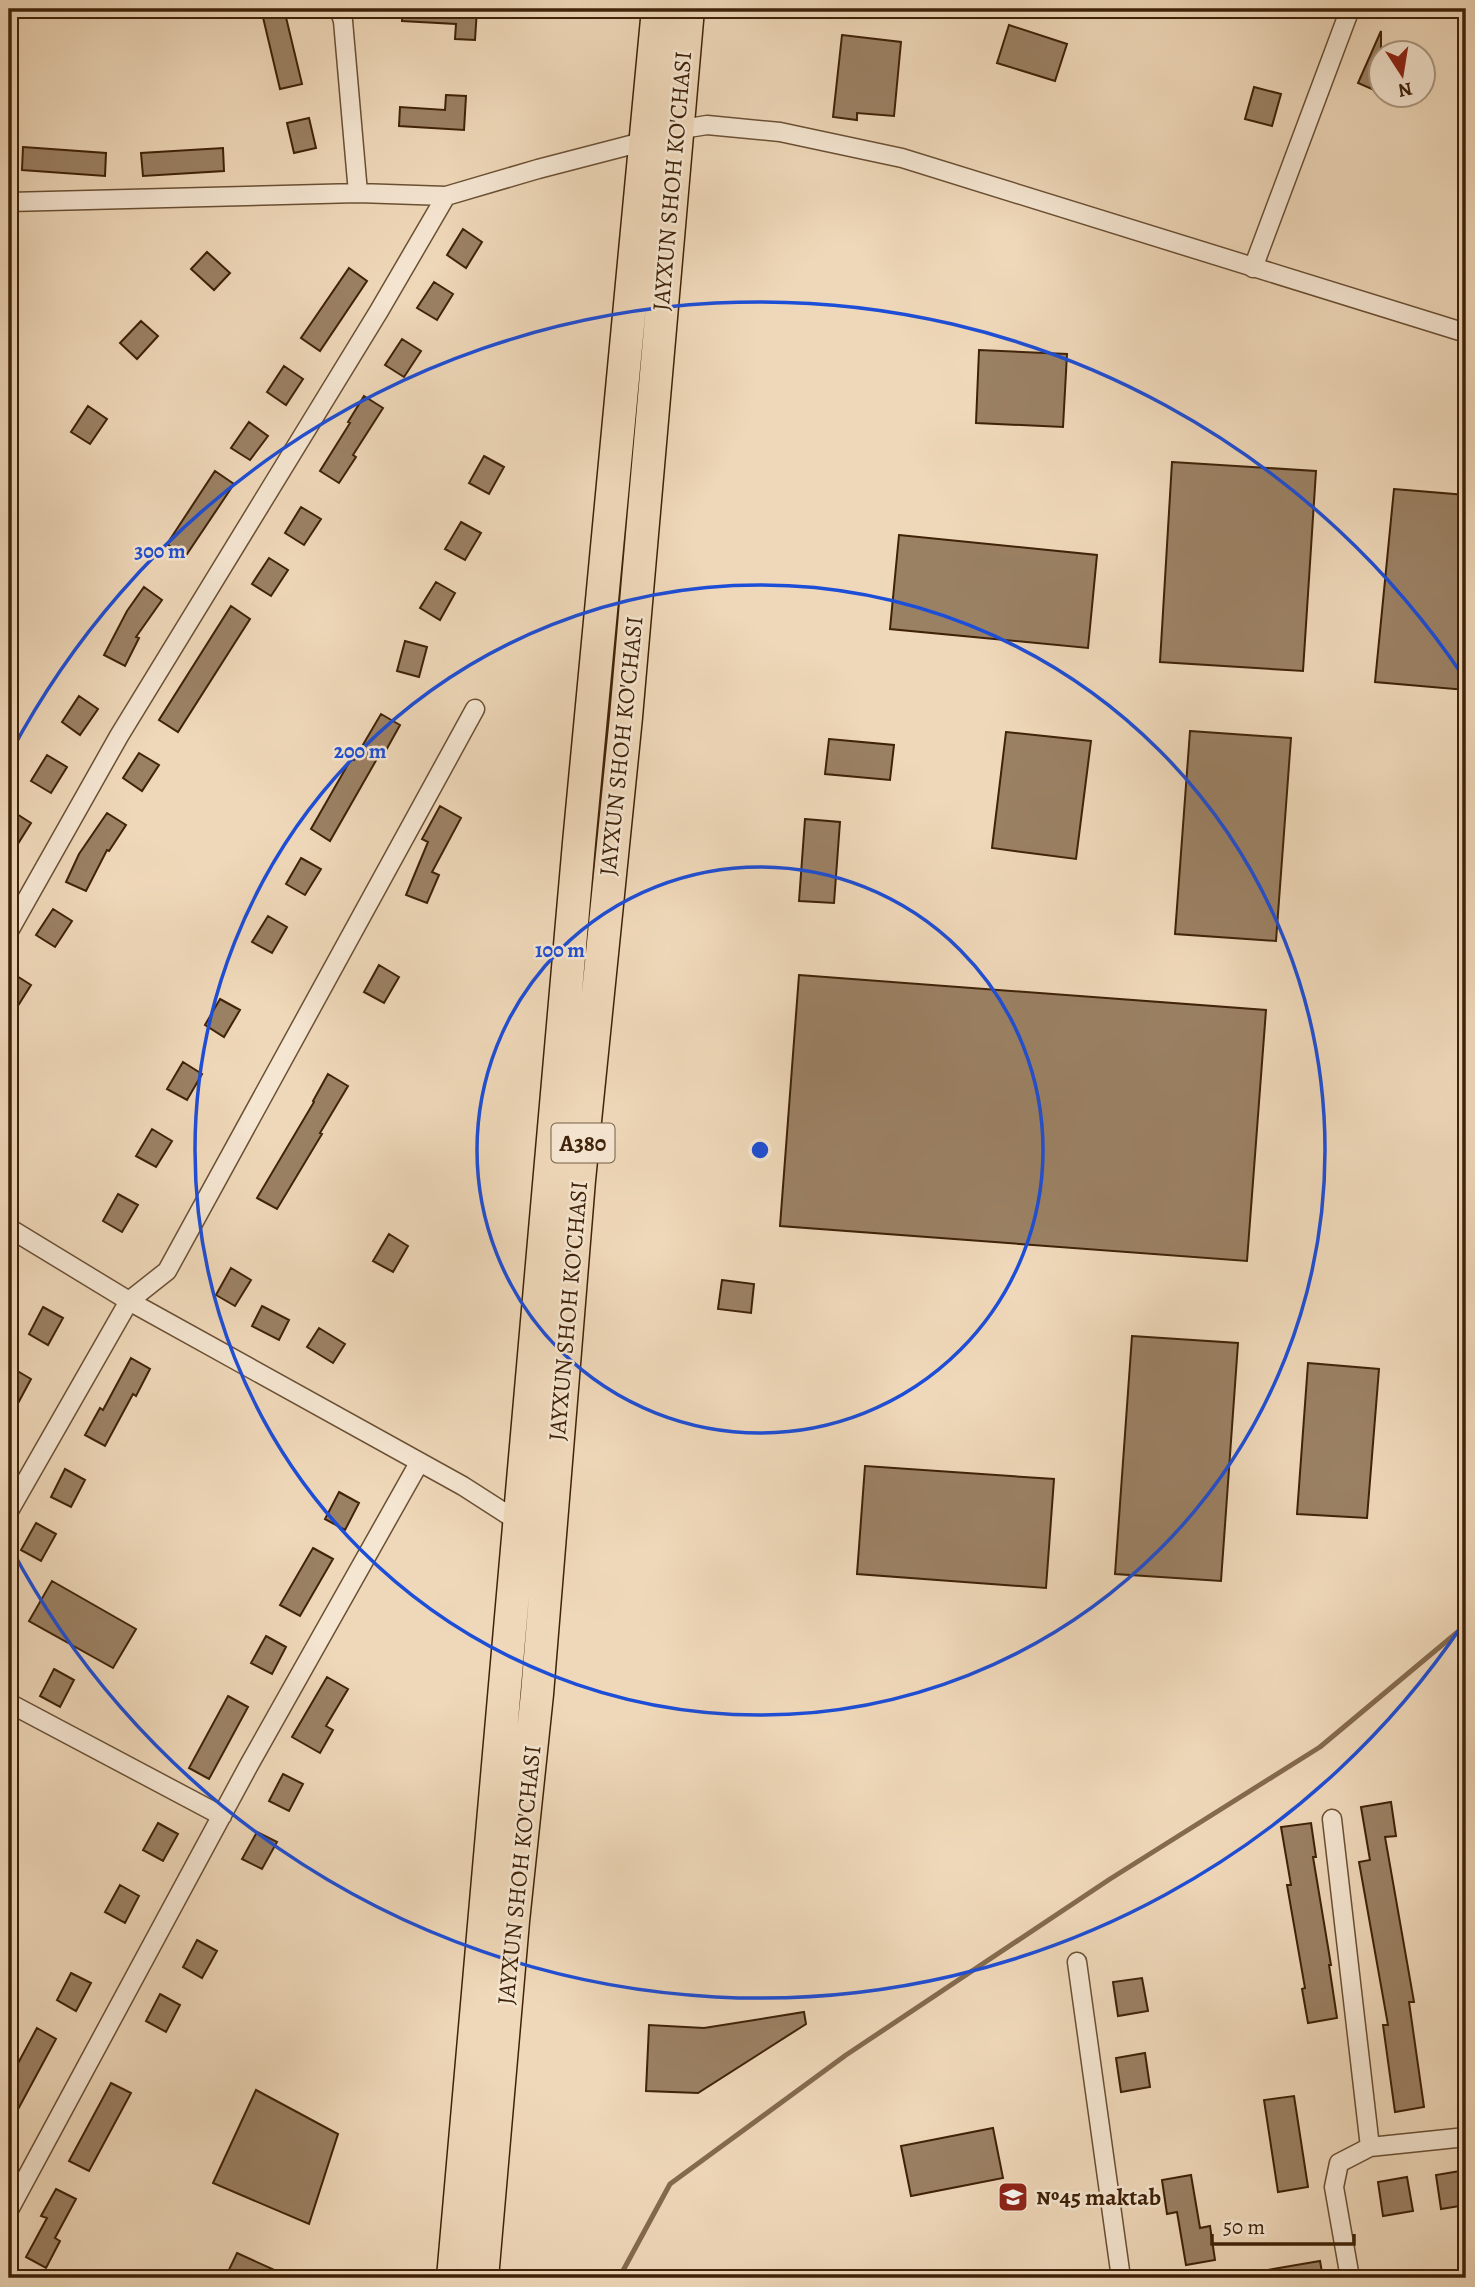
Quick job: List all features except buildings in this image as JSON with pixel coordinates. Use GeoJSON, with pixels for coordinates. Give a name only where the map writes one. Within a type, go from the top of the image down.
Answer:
{"type":"FeatureCollection","features":[{"type":"Feature","properties":{"kind":"highway","name":"JAYXUN SHOH KO'CHASI"},"geometry":{"type":"LineString","coordinates":[[453,2278],[579,843],[657,9]]}},
{"type":"Feature","properties":{"kind":"highway","name":"JAYXUN SHOH KO'CHASI"},"geometry":{"type":"LineString","coordinates":[[482,2278],[513,1922],[537,1693],[579,1180],[626,717],[688,9]]}},
{"type":"Feature","properties":{"kind":"street"},"geometry":{"type":"LineString","coordinates":[[340,9],[358,193]]}},
{"type":"Feature","properties":{"kind":"street"},"geometry":{"type":"LineString","coordinates":[[1254,268],[1350,9]]}},
{"type":"Feature","properties":{"kind":"street"},"geometry":{"type":"LineString","coordinates":[[9,202],[358,193],[446,196],[646,141],[676,130],[707,125],[780,132],[902,158],[1466,333]]}},
{"type":"Feature","properties":{"kind":"street"},"geometry":{"type":"LineString","coordinates":[[9,931],[119,736],[372,323],[446,196]]}},
{"type":"Feature","properties":{"kind":"street"},"geometry":{"type":"LineString","coordinates":[[9,1511],[129,1301],[167,1271],[475,709]]}},
{"type":"Feature","properties":{"kind":"street"},"geometry":{"type":"LineString","coordinates":[[9,1228],[129,1301],[463,1486],[519,1522]]}},
{"type":"Feature","properties":{"kind":"street"},"geometry":{"type":"LineString","coordinates":[[9,2210],[222,1816],[419,1463]]}},
{"type":"Feature","properties":{"kind":"street"},"geometry":{"type":"LineString","coordinates":[[9,1703],[222,1816]]}},
{"type":"Feature","properties":{"kind":"street"},"geometry":{"type":"LineString","coordinates":[[1332,1819],[1370,2147]]}},
{"type":"Feature","properties":{"kind":"street"},"geometry":{"type":"LineString","coordinates":[[1077,1962],[1121,2278]]}},
{"type":"Feature","properties":{"kind":"street"},"geometry":{"type":"LineString","coordinates":[[1350,2278],[1334,2187],[1339,2163],[1370,2147],[1466,2137]]}},
{"type":"Feature","properties":{"kind":"waterway"},"geometry":{"type":"LineString","coordinates":[[619,2278],[670,2184],[846,2055],[1110,1879],[1320,1747],[1466,1625]]}},
{"type":"Feature","properties":{"kind":"place","name":"№45 maktab"},"geometry":{"type":"Point","coordinates":[1013,2197]}}]}
